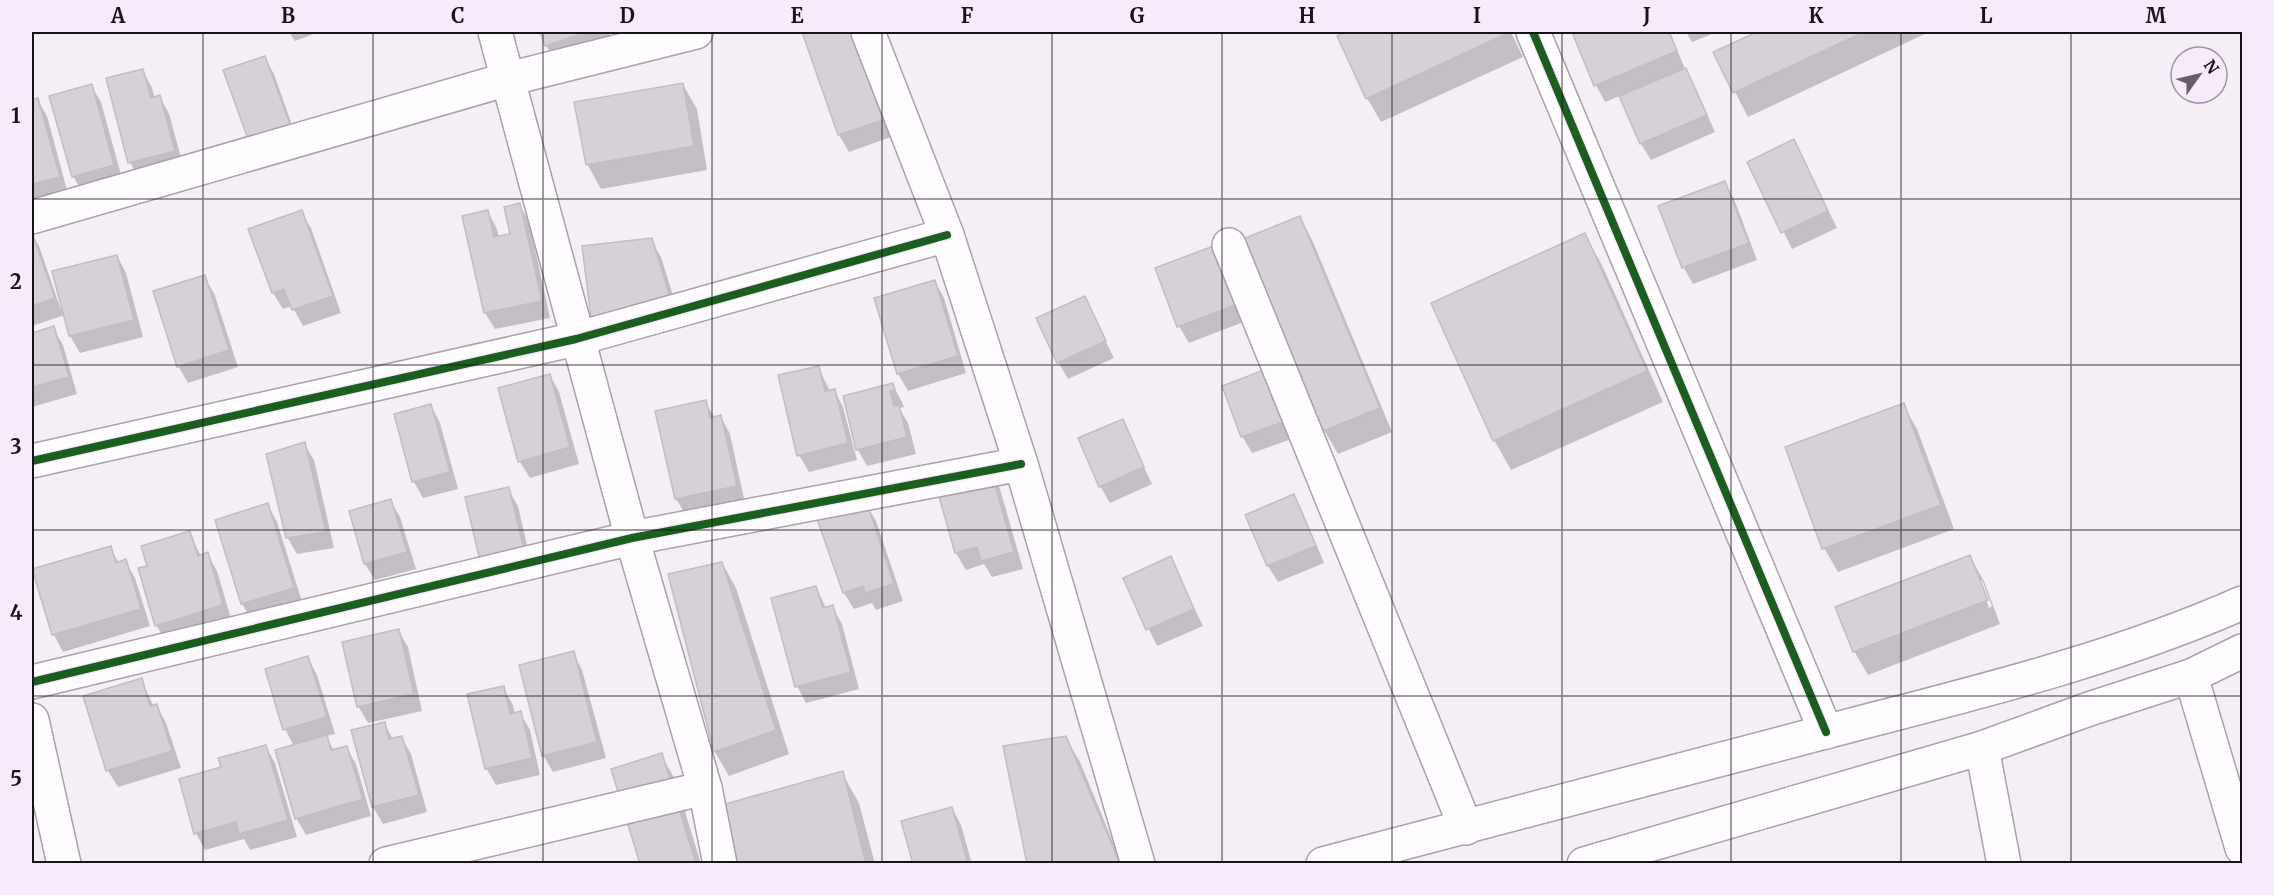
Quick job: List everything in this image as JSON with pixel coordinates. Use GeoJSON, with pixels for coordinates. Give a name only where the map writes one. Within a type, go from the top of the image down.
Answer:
{"type":"FeatureCollection","features":[{"type":"Feature","properties":{"kind":"main road"},"geometry":{"type":"LineString","coordinates":[[495,32],[576,339],[705,788],[720,864]]}},
{"type":"Feature","properties":{"kind":"main road"},"geometry":{"type":"LineString","coordinates":[[32,217],[508,80],[696,32]]}},
{"type":"Feature","properties":{"kind":"main road"},"geometry":{"type":"LineString","coordinates":[[868,32],[947,235],[1021,464],[1138,864]]}},
{"type":"Feature","properties":{"kind":"main road"},"geometry":{"type":"LineString","coordinates":[[1533,32],[1826,732]]}},
{"type":"Feature","properties":{"kind":"main road"},"geometry":{"type":"LineString","coordinates":[[32,461],[576,339],[947,235]]}},
{"type":"Feature","properties":{"kind":"main road"},"geometry":{"type":"LineString","coordinates":[[1229,245],[1466,828]]}},
{"type":"Feature","properties":{"kind":"main road"},"geometry":{"type":"LineString","coordinates":[[32,682],[632,538],[1021,464]]}},
{"type":"Feature","properties":{"kind":"main road"},"geometry":{"type":"LineString","coordinates":[[1323,864],[2002,686],[2116,653],[2200,622],[2242,603]]}},
{"type":"Feature","properties":{"kind":"main road"},"geometry":{"type":"LineString","coordinates":[[1584,864],[1982,748],[2089,709],[2192,676],[2242,651]]}},
{"type":"Feature","properties":{"kind":"main road"},"geometry":{"type":"LineString","coordinates":[[2192,676],[2242,848]]}},
{"type":"Feature","properties":{"kind":"main road"},"geometry":{"type":"LineString","coordinates":[[32,720],[64,864]]}},
{"type":"Feature","properties":{"kind":"main road"},"geometry":{"type":"LineString","coordinates":[[1982,748],[2004,864]]}},
{"type":"Feature","properties":{"kind":"main road"},"geometry":{"type":"LineString","coordinates":[[392,863],[705,788]]}},
{"type":"Feature","properties":{"kind":"building"},"geometry":{"type":"Polygon","coordinates":[[[540,32],[588,32],[545,46],[540,32]]]}},
{"type":"Feature","properties":{"kind":"building"},"geometry":{"type":"Polygon","coordinates":[[[802,32],[852,32],[883,120],[838,135],[802,32]]]}},
{"type":"Feature","properties":{"kind":"building"},"geometry":{"type":"Polygon","coordinates":[[[1347,32],[1510,32],[1366,99],[1337,36],[1347,32]]]}},
{"type":"Feature","properties":{"kind":"building"},"geometry":{"type":"Polygon","coordinates":[[[1572,32],[1669,32],[1677,51],[1594,86],[1572,32]]]}},
{"type":"Feature","properties":{"kind":"building"},"geometry":{"type":"Polygon","coordinates":[[[1757,32],[1864,32],[1733,93],[1713,52],[1757,32]]]}},
{"type":"Feature","properties":{"kind":"building"},"geometry":{"type":"Polygon","coordinates":[[[265,56],[290,124],[248,139],[223,70],[265,56]]]}},
{"type":"Feature","properties":{"kind":"building"},"geometry":{"type":"Polygon","coordinates":[[[1686,68],[1707,115],[1640,144],[1619,96],[1686,68]]]}},
{"type":"Feature","properties":{"kind":"building"},"geometry":{"type":"Polygon","coordinates":[[[143,69],[151,98],[160,95],[175,151],[128,163],[106,78],[143,69]]]}},
{"type":"Feature","properties":{"kind":"building"},"geometry":{"type":"Polygon","coordinates":[[[683,83],[694,146],[586,165],[574,102],[683,83]]]}},
{"type":"Feature","properties":{"kind":"building"},"geometry":{"type":"Polygon","coordinates":[[[92,84],[114,165],[72,177],[49,96],[92,84]]]}},
{"type":"Feature","properties":{"kind":"building"},"geometry":{"type":"Polygon","coordinates":[[[38,98],[60,177],[32,184],[32,100],[38,98]]]}},
{"type":"Feature","properties":{"kind":"building"},"geometry":{"type":"Polygon","coordinates":[[[1794,139],[1828,211],[1781,233],[1747,162],[1794,139]]]}},
{"type":"Feature","properties":{"kind":"building"},"geometry":{"type":"Polygon","coordinates":[[[1725,181],[1749,243],[1682,268],[1658,206],[1725,181]]]}},
{"type":"Feature","properties":{"kind":"building"},"geometry":{"type":"Polygon","coordinates":[[[520,203],[542,301],[484,313],[462,216],[488,210],[494,237],[510,234],[504,207],[520,203]]]}},
{"type":"Feature","properties":{"kind":"building"},"geometry":{"type":"Polygon","coordinates":[[[302,210],[333,296],[292,310],[284,289],[272,293],[248,229],[302,210]]]}},
{"type":"Feature","properties":{"kind":"building"},"geometry":{"type":"Polygon","coordinates":[[[1300,216],[1380,408],[1323,431],[1243,239],[1300,216]]]}},
{"type":"Feature","properties":{"kind":"building"},"geometry":{"type":"Polygon","coordinates":[[[32,233],[55,298],[32,306],[32,233]]]}},
{"type":"Feature","properties":{"kind":"building"},"geometry":{"type":"Polygon","coordinates":[[[1585,233],[1647,371],[1493,441],[1431,303],[1585,233]]]}},
{"type":"Feature","properties":{"kind":"building"},"geometry":{"type":"Polygon","coordinates":[[[652,238],[672,304],[591,318],[582,246],[652,238]]]}},
{"type":"Feature","properties":{"kind":"building"},"geometry":{"type":"Polygon","coordinates":[[[1216,245],[1238,304],[1177,327],[1155,268],[1216,245]]]}},
{"type":"Feature","properties":{"kind":"building"},"geometry":{"type":"Polygon","coordinates":[[[117,255],[134,320],[69,336],[52,271],[117,255]]]}},
{"type":"Feature","properties":{"kind":"building"},"geometry":{"type":"Polygon","coordinates":[[[205,275],[229,350],[177,367],[153,291],[205,275]]]}},
{"type":"Feature","properties":{"kind":"building"},"geometry":{"type":"Polygon","coordinates":[[[935,280],[958,356],[897,374],[874,298],[935,280]]]}},
{"type":"Feature","properties":{"kind":"building"},"geometry":{"type":"Polygon","coordinates":[[[1085,296],[1106,341],[1057,363],[1036,318],[1085,296]]]}},
{"type":"Feature","properties":{"kind":"building"},"geometry":{"type":"Polygon","coordinates":[[[54,326],[69,377],[32,387],[32,333],[54,326]]]}},
{"type":"Feature","properties":{"kind":"building"},"geometry":{"type":"Polygon","coordinates":[[[819,366],[825,391],[835,389],[848,443],[797,456],[778,375],[819,366]]]}},
{"type":"Feature","properties":{"kind":"building"},"geometry":{"type":"Polygon","coordinates":[[[1272,367],[1291,419],[1241,437],[1222,386],[1272,367]]]}},
{"type":"Feature","properties":{"kind":"building"},"geometry":{"type":"Polygon","coordinates":[[[550,374],[570,447],[518,462],[498,388],[550,374]]]}},
{"type":"Feature","properties":{"kind":"building"},"geometry":{"type":"Polygon","coordinates":[[[893,383],[895,390],[890,391],[894,406],[899,405],[907,437],[856,450],[843,396],[893,383]]]}},
{"type":"Feature","properties":{"kind":"building"},"geometry":{"type":"Polygon","coordinates":[[[706,400],[710,418],[721,415],[737,486],[675,499],[655,411],[706,400]]]}},
{"type":"Feature","properties":{"kind":"building"},"geometry":{"type":"Polygon","coordinates":[[[1904,403],[1941,505],[1822,549],[1785,447],[1904,403]]]}},
{"type":"Feature","properties":{"kind":"building"},"geometry":{"type":"Polygon","coordinates":[[[431,404],[450,472],[412,482],[394,414],[431,404]]]}},
{"type":"Feature","properties":{"kind":"building"},"geometry":{"type":"Polygon","coordinates":[[[1123,419],[1144,467],[1099,487],[1078,438],[1123,419]]]}},
{"type":"Feature","properties":{"kind":"building"},"geometry":{"type":"Polygon","coordinates":[[[305,442],[326,532],[286,538],[266,454],[305,442]]]}},
{"type":"Feature","properties":{"kind":"building"},"geometry":{"type":"Polygon","coordinates":[[[991,471],[1014,552],[981,561],[977,547],[955,553],[936,486],[991,471]]]}},
{"type":"Feature","properties":{"kind":"building"},"geometry":{"type":"Polygon","coordinates":[[[509,487],[524,550],[480,561],[465,497],[509,487]]]}},
{"type":"Feature","properties":{"kind":"building"},"geometry":{"type":"Polygon","coordinates":[[[1294,494],[1316,546],[1267,566],[1245,515],[1294,494]]]}},
{"type":"Feature","properties":{"kind":"building"},"geometry":{"type":"Polygon","coordinates":[[[391,499],[407,552],[364,564],[349,511],[391,499]]]}},
{"type":"Feature","properties":{"kind":"building"},"geometry":{"type":"Polygon","coordinates":[[[268,503],[294,588],[241,604],[215,520],[268,503]]]}},
{"type":"Feature","properties":{"kind":"building"},"geometry":{"type":"Polygon","coordinates":[[[867,503],[894,584],[865,593],[863,586],[843,593],[817,519],[867,503]]]}},
{"type":"Feature","properties":{"kind":"building"},"geometry":{"type":"Polygon","coordinates":[[[190,531],[198,556],[208,552],[223,605],[155,626],[138,568],[147,566],[141,546],[190,531]]]}},
{"type":"Feature","properties":{"kind":"building"},"geometry":{"type":"Polygon","coordinates":[[[111,546],[116,563],[126,559],[141,609],[52,635],[32,569],[111,546]]]}},
{"type":"Feature","properties":{"kind":"building"},"geometry":{"type":"Polygon","coordinates":[[[1970,555],[1988,600],[1853,652],[1835,607],[1970,555]]]}},
{"type":"Feature","properties":{"kind":"building"},"geometry":{"type":"Polygon","coordinates":[[[1171,556],[1194,609],[1146,630],[1123,578],[1171,556]]]}},
{"type":"Feature","properties":{"kind":"building"},"geometry":{"type":"Polygon","coordinates":[[[722,562],[776,730],[714,752],[668,574],[722,562]]]}},
{"type":"Feature","properties":{"kind":"building"},"geometry":{"type":"Polygon","coordinates":[[[816,586],[823,608],[833,605],[851,672],[795,687],[771,598],[816,586]]]}},
{"type":"Feature","properties":{"kind":"building"},"geometry":{"type":"Polygon","coordinates":[[[399,629],[414,694],[357,707],[342,642],[399,629]]]}},
{"type":"Feature","properties":{"kind":"building"},"geometry":{"type":"Polygon","coordinates":[[[574,651],[597,742],[542,756],[519,665],[574,651]]]}},
{"type":"Feature","properties":{"kind":"building"},"geometry":{"type":"Polygon","coordinates":[[[308,656],[327,717],[283,730],[265,669],[308,656]]]}},
{"type":"Feature","properties":{"kind":"building"},"geometry":{"type":"Polygon","coordinates":[[[142,678],[150,706],[157,704],[172,751],[106,771],[83,696],[142,678]]]}},
{"type":"Feature","properties":{"kind":"building"},"geometry":{"type":"Polygon","coordinates":[[[504,686],[510,714],[521,711],[532,758],[485,769],[467,694],[504,686]]]}},
{"type":"Feature","properties":{"kind":"building"},"geometry":{"type":"Polygon","coordinates":[[[385,722],[389,739],[402,736],[419,795],[372,807],[351,730],[385,722]]]}},
{"type":"Feature","properties":{"kind":"building"},"geometry":{"type":"Polygon","coordinates":[[[327,735],[331,750],[347,746],[363,799],[295,819],[275,750],[327,735]]]}},
{"type":"Feature","properties":{"kind":"building"},"geometry":{"type":"Polygon","coordinates":[[[1066,736],[1120,864],[1027,864],[1003,746],[1066,736]]]}},
{"type":"Feature","properties":{"kind":"building"},"geometry":{"type":"Polygon","coordinates":[[[266,745],[288,820],[239,834],[236,822],[194,834],[179,779],[221,767],[218,758],[266,745]]]}},
{"type":"Feature","properties":{"kind":"building"},"geometry":{"type":"Polygon","coordinates":[[[662,753],[696,864],[640,864],[611,769],[662,753]]]}},
{"type":"Feature","properties":{"kind":"building"},"geometry":{"type":"Polygon","coordinates":[[[843,771],[866,864],[732,864],[718,806],[843,771]]]}},
{"type":"Feature","properties":{"kind":"building"},"geometry":{"type":"Polygon","coordinates":[[[952,807],[968,864],[913,864],[901,821],[952,807]]]}},
{"type":"Feature","properties":{"kind":"cycle path"},"geometry":{"type":"LineString","coordinates":[[1533,32],[1826,732]]}},
{"type":"Feature","properties":{"kind":"cycle path"},"geometry":{"type":"LineString","coordinates":[[32,461],[576,339],[947,235]]}},
{"type":"Feature","properties":{"kind":"cycle path"},"geometry":{"type":"LineString","coordinates":[[32,682],[632,538],[1021,464]]}}]}
